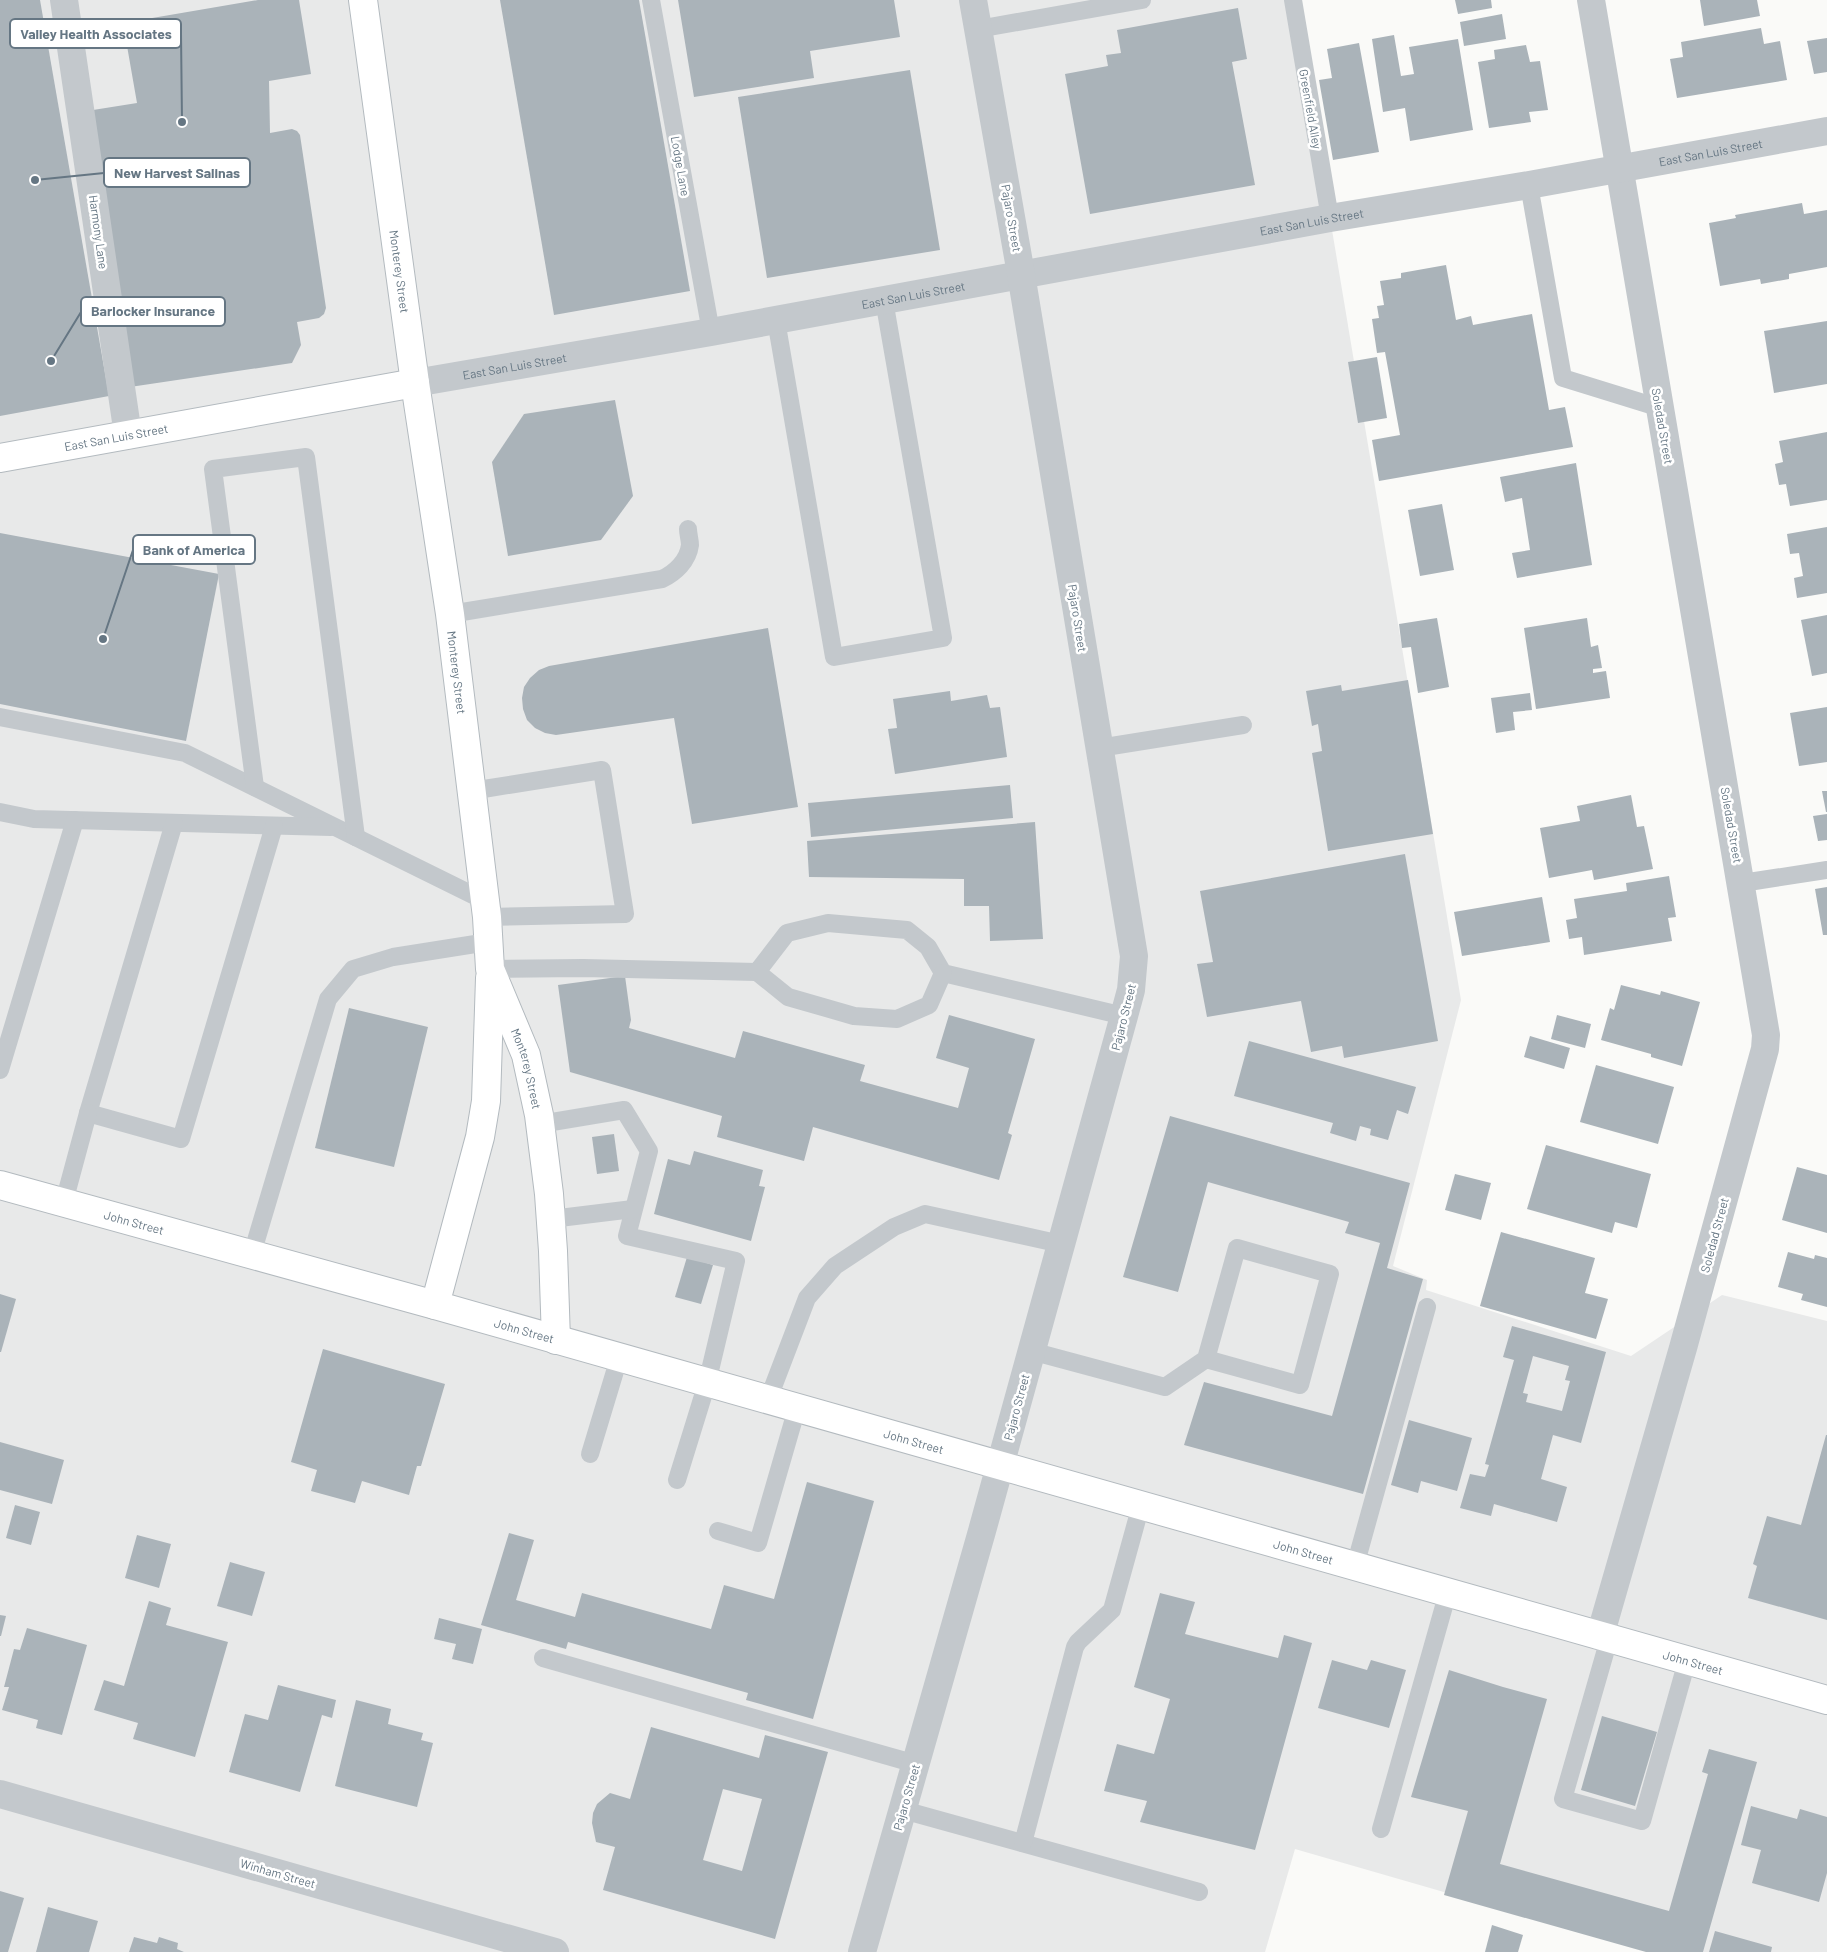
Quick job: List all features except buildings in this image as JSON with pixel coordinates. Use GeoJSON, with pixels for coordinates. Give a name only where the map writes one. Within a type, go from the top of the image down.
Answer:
{"type":"FeatureCollection","features":[{"type":"Feature","properties":{"kind":"main road","name":"Monterey Street"},"geometry":{"type":"LineString","coordinates":[[363,0],[415,384],[450,614],[487,920],[490,969],[526,1055],[540,1124],[551,1219],[556,1340]]}},
{"type":"Feature","properties":{"kind":"main road","name":"East San Luis Street"},"geometry":{"type":"LineString","coordinates":[[0,458],[415,384]]}},
{"type":"Feature","properties":{"kind":"main road"},"geometry":{"type":"LineString","coordinates":[[435,1305],[478,1147],[486,1101],[490,969]]}},
{"type":"Feature","properties":{"kind":"main road","name":"John Street"},"geometry":{"type":"LineString","coordinates":[[0,1185],[1000,1464],[1827,1700]]}},
{"type":"Feature","properties":{"kind":"street","name":"Harmony Lane"},"geometry":{"type":"LineString","coordinates":[[64,0],[128,435]]}},
{"type":"Feature","properties":{"kind":"street","name":"Pajaro Street"},"geometry":{"type":"LineString","coordinates":[[862,1952],[1124,1016],[1131,990],[1134,956],[1021,274],[973,0]]}},
{"type":"Feature","properties":{"kind":"street","name":"Soledad Street"},"geometry":{"type":"LineString","coordinates":[[1591,0],[1742,883],[1766,1035],[1765,1048],[1604,1637]]}},
{"type":"Feature","properties":{"kind":"street","name":"East San Luis Street"},"geometry":{"type":"LineString","coordinates":[[415,384],[711,332],[1330,218],[1529,185],[1827,131]]}},
{"type":"Feature","properties":{"kind":"street","name":"Winham Street"},"geometry":{"type":"LineString","coordinates":[[0,1794],[555,1952]]}},
{"type":"Feature","properties":{"kind":"lane","name":"Lodge Lane"},"geometry":{"type":"LineString","coordinates":[[651,0],[711,332]]}},
{"type":"Feature","properties":{"kind":"lane"},"geometry":{"type":"LineString","coordinates":[[978,29],[1142,0]]}},
{"type":"Feature","properties":{"kind":"lane","name":"Greenfield Alley"},"geometry":{"type":"LineString","coordinates":[[1293,0],[1330,218]]}},
{"type":"Feature","properties":{"kind":"lane"},"geometry":{"type":"LineString","coordinates":[[1529,185],[1563,378],[1660,408]]}},
{"type":"Feature","properties":{"kind":"lane"},"geometry":{"type":"LineString","coordinates":[[776,320],[834,657],[943,638],[884,300]]}},
{"type":"Feature","properties":{"kind":"lane"},"geometry":{"type":"LineString","coordinates":[[254,787],[213,469],[306,457],[356,837]]}},
{"type":"Feature","properties":{"kind":"lane"},"geometry":{"type":"LineString","coordinates":[[450,614],[662,580],[675,573],[684,560],[690,546],[688,529]]}},
{"type":"Feature","properties":{"kind":"lane"},"geometry":{"type":"LineString","coordinates":[[0,717],[185,752],[356,837],[487,920]]}},
{"type":"Feature","properties":{"kind":"lane"},"geometry":{"type":"LineString","coordinates":[[1099,748],[1243,725]]}},
{"type":"Feature","properties":{"kind":"lane"},"geometry":{"type":"LineString","coordinates":[[252,1254],[328,998],[353,969],[393,957],[487,920],[625,914],[602,770],[471,791]]}},
{"type":"Feature","properties":{"kind":"lane"},"geometry":{"type":"LineString","coordinates":[[0,812],[34,819],[337,828]]}},
{"type":"Feature","properties":{"kind":"lane"},"geometry":{"type":"LineString","coordinates":[[0,1070],[75,820]]}},
{"type":"Feature","properties":{"kind":"lane"},"geometry":{"type":"LineString","coordinates":[[64,1202],[88,1113],[174,823]]}},
{"type":"Feature","properties":{"kind":"lane"},"geometry":{"type":"LineString","coordinates":[[88,1113],[181,1139],[274,826]]}},
{"type":"Feature","properties":{"kind":"lane"},"geometry":{"type":"LineString","coordinates":[[1742,883],[1827,870]]}},
{"type":"Feature","properties":{"kind":"lane"},"geometry":{"type":"LineString","coordinates":[[758,972],[787,933],[828,923],[907,930],[928,947],[944,973],[1124,1016]]}},
{"type":"Feature","properties":{"kind":"lane"},"geometry":{"type":"LineString","coordinates":[[490,969],[583,968],[758,972],[788,997],[854,1016],[897,1019],[929,1005],[944,973]]}},
{"type":"Feature","properties":{"kind":"lane"},"geometry":{"type":"LineString","coordinates":[[540,1124],[624,1110],[649,1151],[626,1236],[736,1261],[707,1383],[677,1480]]}},
{"type":"Feature","properties":{"kind":"lane"},"geometry":{"type":"LineString","coordinates":[[551,1219],[634,1209]]}},
{"type":"Feature","properties":{"kind":"lane"},"geometry":{"type":"LineString","coordinates":[[768,1400],[807,1298],[835,1266],[894,1228],[926,1214],[1061,1244]]}},
{"type":"Feature","properties":{"kind":"lane"},"geometry":{"type":"LineString","coordinates":[[1031,1351],[1165,1387],[1206,1359],[1237,1248],[1330,1274],[1300,1385],[1206,1359]]}},
{"type":"Feature","properties":{"kind":"lane"},"geometry":{"type":"LineString","coordinates":[[1355,1566],[1427,1307]]}},
{"type":"Feature","properties":{"kind":"lane"},"geometry":{"type":"LineString","coordinates":[[590,1454],[619,1358]]}},
{"type":"Feature","properties":{"kind":"lane"},"geometry":{"type":"LineString","coordinates":[[718,1531],[758,1543],[797,1408]]}},
{"type":"Feature","properties":{"kind":"lane"},"geometry":{"type":"LineString","coordinates":[[1024,1843],[1075,1647],[1112,1610],[1141,1505]]}},
{"type":"Feature","properties":{"kind":"lane"},"geometry":{"type":"LineString","coordinates":[[1381,1830],[1448,1592]]}},
{"type":"Feature","properties":{"kind":"lane"},"geometry":{"type":"LineString","coordinates":[[1604,1637],[1563,1799],[1572,1802],[1642,1821],[1687,1661]]}},
{"type":"Feature","properties":{"kind":"lane"},"geometry":{"type":"LineString","coordinates":[[543,1658],[916,1764]]}},
{"type":"Feature","properties":{"kind":"lane"},"geometry":{"type":"LineString","coordinates":[[903,1810],[1199,1892]]}},
{"type":"Feature","properties":{"kind":"shaded area"},"geometry":{"type":"Polygon","coordinates":[[[0,0],[1297,0],[1330,218],[1461,1000],[1393,1266],[1427,1280],[1426,1290],[1631,1356],[1722,1295],[1827,1321],[1827,1952],[1652,1952],[1295,1849],[1265,1952],[0,1952],[0,0]]]}},
{"type":"Feature","properties":{"kind":"place","name":"Valley Health Associates"},"geometry":{"type":"Point","coordinates":[182,122]}},
{"type":"Feature","properties":{"kind":"place","name":"New Harvest Salinas"},"geometry":{"type":"Point","coordinates":[35,180]}},
{"type":"Feature","properties":{"kind":"place","name":"Barlocker Insurance"},"geometry":{"type":"Point","coordinates":[51,361]}},
{"type":"Feature","properties":{"kind":"place","name":"Bank of America"},"geometry":{"type":"Point","coordinates":[103,639]}}]}
